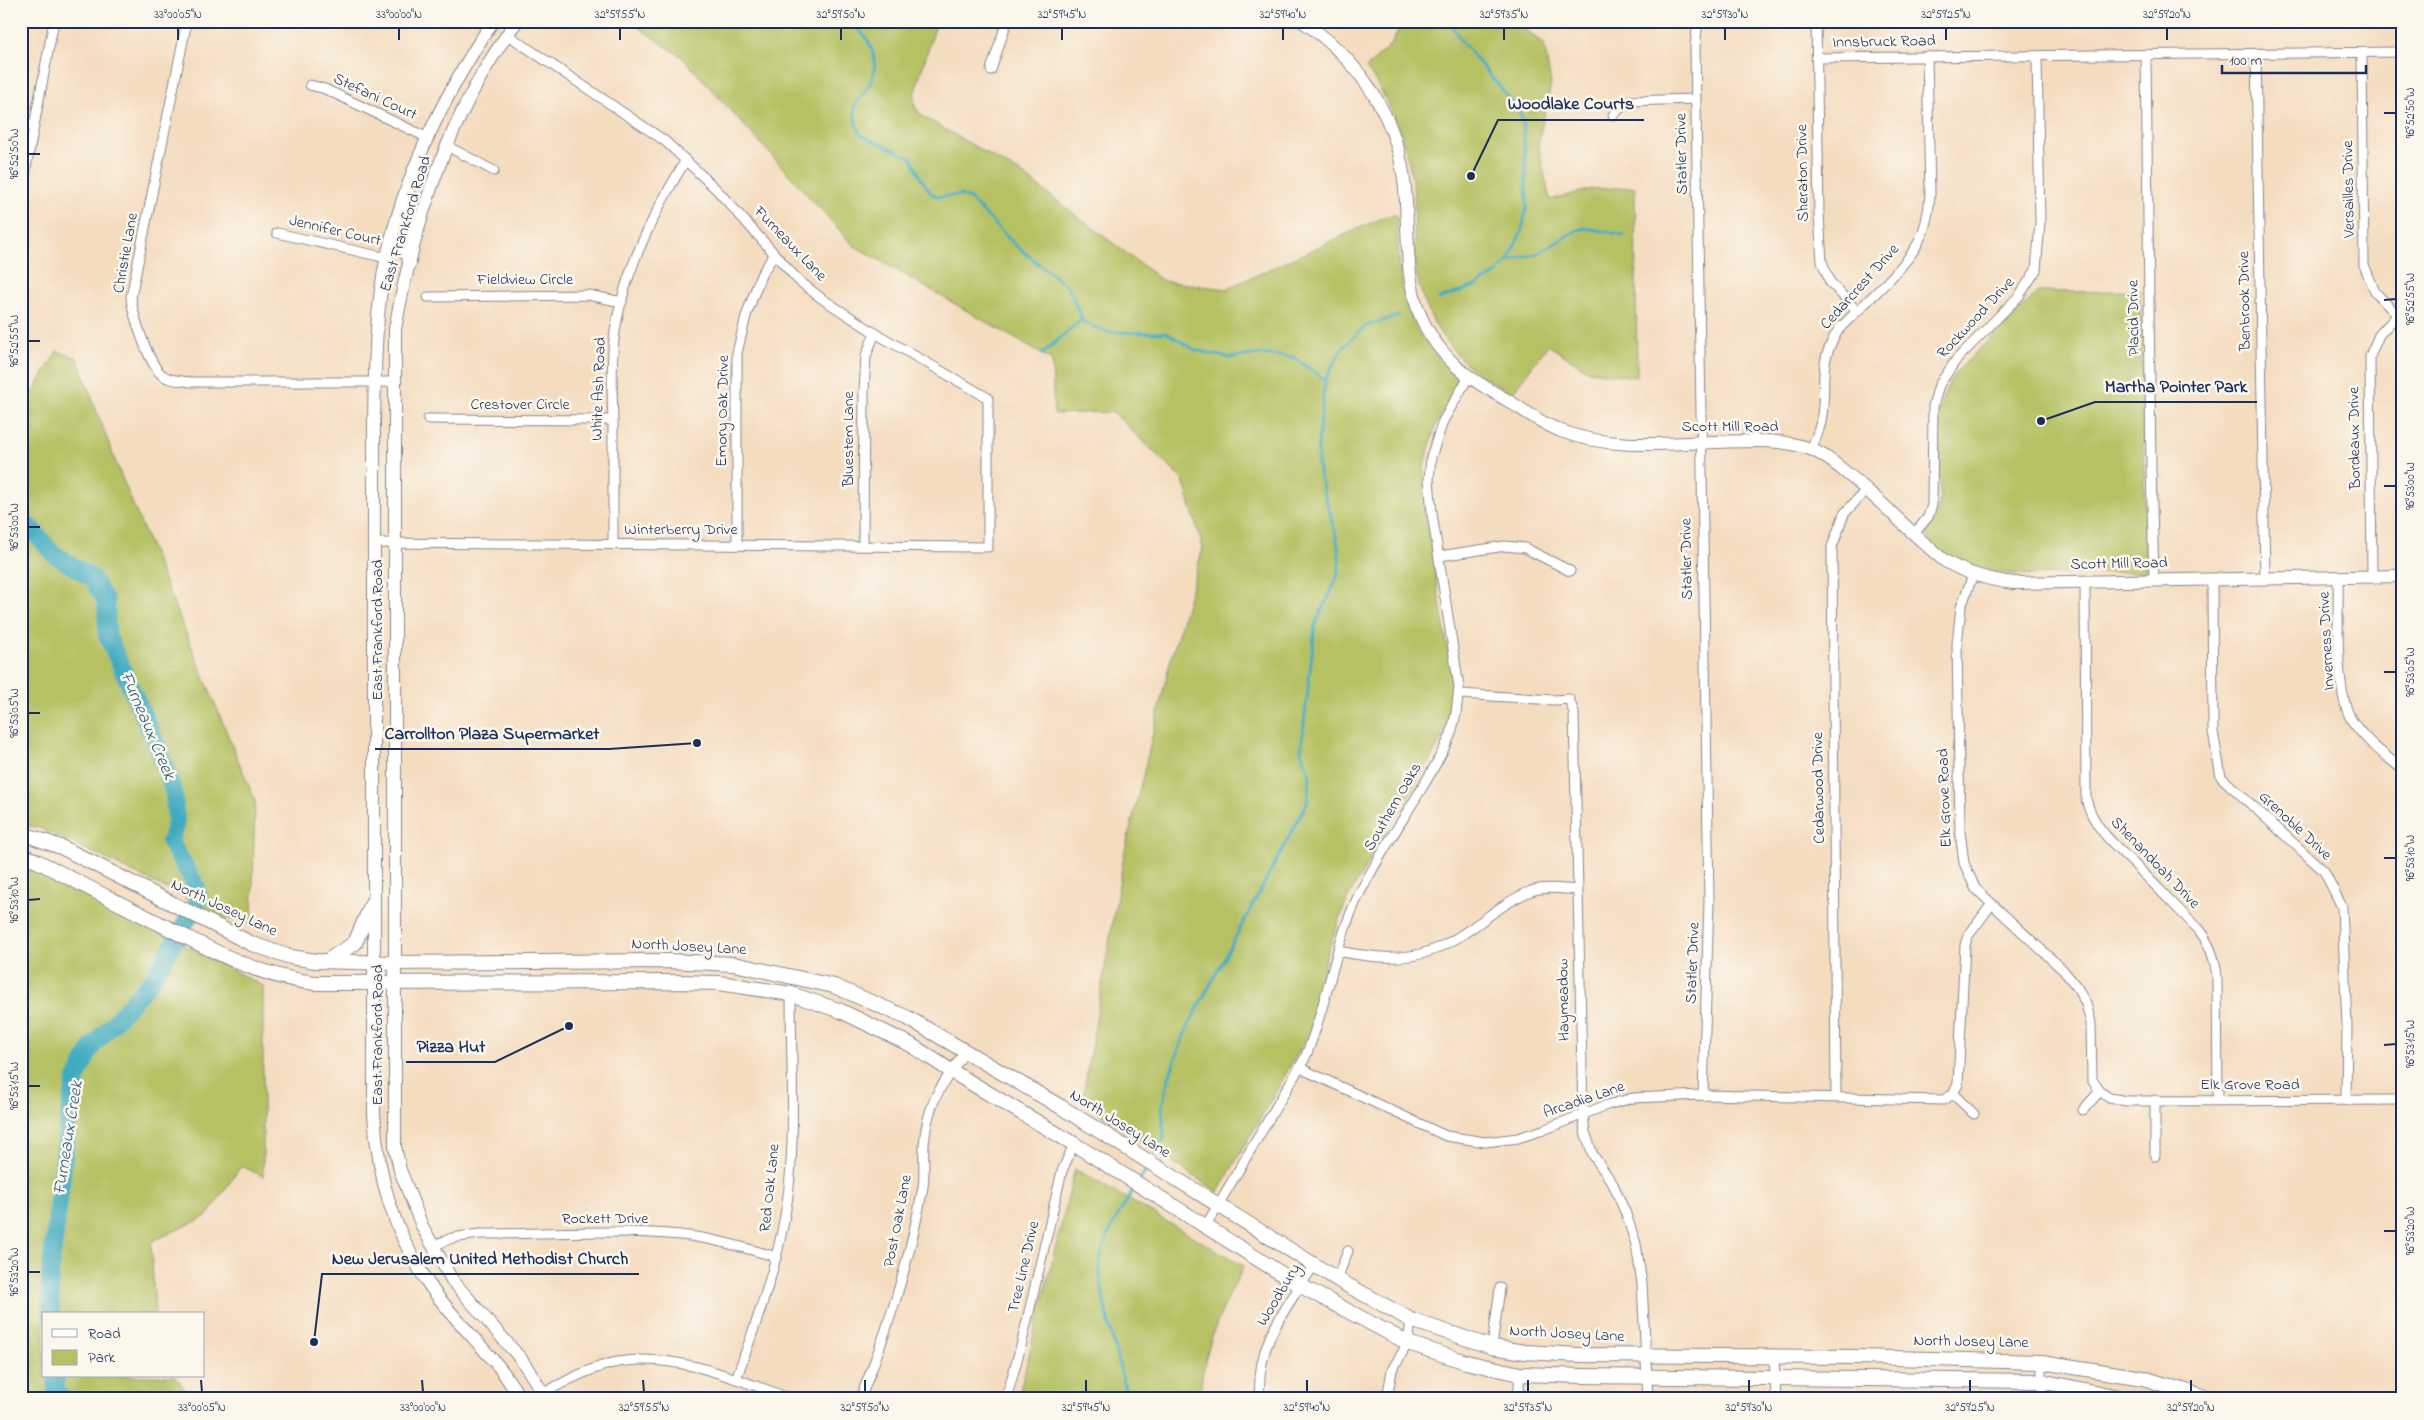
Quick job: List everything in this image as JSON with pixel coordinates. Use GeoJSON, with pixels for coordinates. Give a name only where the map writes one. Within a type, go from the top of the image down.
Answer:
{"type":"FeatureCollection","features":[{"type":"Feature","properties":{"kind":"main road","name":"East Frankford Road"},"geometry":{"type":"LineString","coordinates":[[517,21],[471,92],[447,146],[419,226],[395,329],[395,1147],[398,1162],[422,1226],[452,1280],[521,1359],[542,1397]]}},
{"type":"Feature","properties":{"kind":"main road","name":"Scott Mill Road"},"geometry":{"type":"LineString","coordinates":[[1302,21],[1348,58],[1374,94],[1388,122],[1402,170],[1409,280],[1414,300],[1439,345],[1456,366],[1469,376],[1544,423],[1581,438],[1606,444],[1764,441],[1811,449],[1836,464],[1945,561],[1973,575],[2014,583],[2403,576]]}},
{"type":"Feature","properties":{"kind":"main road","name":"East Frankford Road"},"geometry":{"type":"LineString","coordinates":[[491,22],[456,80],[426,137],[406,189],[387,258],[377,334],[373,543],[372,982],[374,1114],[379,1164],[384,1190],[394,1218],[412,1256],[430,1287],[499,1367],[521,1399]]}},
{"type":"Feature","properties":{"kind":"main road","name":"Furneaux Lane"},"geometry":{"type":"LineString","coordinates":[[491,22],[508,34]]}},
{"type":"Feature","properties":{"kind":"main road"},"geometry":{"type":"LineString","coordinates":[[406,189],[412,204],[403,246],[405,255],[410,263]]}},
{"type":"Feature","properties":{"kind":"main road"},"geometry":{"type":"LineString","coordinates":[[373,750],[395,750]]}},
{"type":"Feature","properties":{"kind":"main road","name":"North Josey Lane"},"geometry":{"type":"LineString","coordinates":[[21,833],[61,847],[252,944],[291,957],[326,962],[668,961],[734,964],[834,986],[888,1008],[1088,1123],[1314,1265],[1411,1320],[1492,1347],[1525,1352],[2042,1362],[2142,1378],[2212,1399]]}},
{"type":"Feature","properties":{"kind":"main road"},"geometry":{"type":"LineString","coordinates":[[21,855],[37,861],[202,945],[262,973],[295,981],[316,983],[719,983],[791,994],[841,1011],[911,1045],[951,1072],[1074,1144],[1301,1286],[1408,1343],[1466,1362],[1520,1374],[1775,1380],[2041,1381],[2128,1399]]}},
{"type":"Feature","properties":{"kind":"main road"},"geometry":{"type":"LineString","coordinates":[[326,962],[355,942],[373,901]]}},
{"type":"Feature","properties":{"kind":"main road"},"geometry":{"type":"LineString","coordinates":[[668,961],[673,982]]}},
{"type":"Feature","properties":{"kind":"main road"},"geometry":{"type":"LineString","coordinates":[[379,1164],[398,1162]]}},
{"type":"Feature","properties":{"kind":"street"},"geometry":{"type":"LineString","coordinates":[[21,194],[54,21]]}},
{"type":"Feature","properties":{"kind":"street","name":"Christie Lane"},"geometry":{"type":"LineString","coordinates":[[187,21],[131,297],[133,316],[154,362],[161,374],[171,379],[190,382],[394,382]]}},
{"type":"Feature","properties":{"kind":"street"},"geometry":{"type":"LineString","coordinates":[[992,70],[1007,21]]}},
{"type":"Feature","properties":{"kind":"street","name":"Statler Drive"},"geometry":{"type":"LineString","coordinates":[[1698,21],[1695,47],[1709,901],[1703,1096]]}},
{"type":"Feature","properties":{"kind":"street","name":"Sheraton Drive"},"geometry":{"type":"LineString","coordinates":[[1816,21],[1818,215],[1822,262],[1830,282],[1856,311]]}},
{"type":"Feature","properties":{"kind":"street","name":"Furneaux Lane"},"geometry":{"type":"LineString","coordinates":[[508,34],[641,124],[686,160],[717,190],[798,280],[820,298],[875,333],[988,398],[988,546]]}},
{"type":"Feature","properties":{"kind":"street","name":"Innsbruck Road"},"geometry":{"type":"LineString","coordinates":[[1816,58],[2403,52]]}},
{"type":"Feature","properties":{"kind":"street","name":"Versailles Drive"},"geometry":{"type":"LineString","coordinates":[[2362,53],[2364,265],[2375,292],[2400,312]]}},
{"type":"Feature","properties":{"kind":"street","name":"Benbrook Drive"},"geometry":{"type":"LineString","coordinates":[[2256,54],[2265,578]]}},
{"type":"Feature","properties":{"kind":"street","name":"Placid Drive"},"geometry":{"type":"LineString","coordinates":[[2146,55],[2154,580]]}},
{"type":"Feature","properties":{"kind":"street","name":"Cedarcrest Drive"},"geometry":{"type":"LineString","coordinates":[[1811,449],[1822,414],[1824,360],[1838,330],[1911,255],[1919,241],[1928,212],[1927,56]]}},
{"type":"Feature","properties":{"kind":"street","name":"Rockwood Drive"},"geometry":{"type":"LineString","coordinates":[[1914,534],[1928,517],[1932,505],[1933,406],[1939,385],[1956,360],[2019,296],[2036,270],[2040,223],[2037,56]]}},
{"type":"Feature","properties":{"kind":"street","name":"Stefani Court"},"geometry":{"type":"LineString","coordinates":[[310,85],[325,89],[426,137]]}},
{"type":"Feature","properties":{"kind":"street"},"geometry":{"type":"LineString","coordinates":[[1613,115],[1628,102],[1696,99]]}},
{"type":"Feature","properties":{"kind":"street"},"geometry":{"type":"LineString","coordinates":[[21,124],[33,126]]}},
{"type":"Feature","properties":{"kind":"street"},"geometry":{"type":"LineString","coordinates":[[447,146],[494,170]]}},
{"type":"Feature","properties":{"kind":"street","name":"White Ash Road"},"geometry":{"type":"LineString","coordinates":[[613,544],[612,373],[614,338],[622,302],[637,256],[654,216],[686,160]]}},
{"type":"Feature","properties":{"kind":"street","name":"Jennifer Court"},"geometry":{"type":"LineString","coordinates":[[277,233],[387,258]]}},
{"type":"Feature","properties":{"kind":"street","name":"Emory Oak Drive"},"geometry":{"type":"LineString","coordinates":[[738,545],[737,353],[746,316],[761,275],[774,255]]}},
{"type":"Feature","properties":{"kind":"street","name":"Fieldview Circle"},"geometry":{"type":"LineString","coordinates":[[428,297],[588,296],[622,302]]}},
{"type":"Feature","properties":{"kind":"street","name":"Bordeaux Drive"},"geometry":{"type":"LineString","coordinates":[[2372,577],[2370,356],[2379,335],[2400,312]]}},
{"type":"Feature","properties":{"kind":"street","name":"Bluestem Lane"},"geometry":{"type":"LineString","coordinates":[[863,546],[866,356],[875,333]]}},
{"type":"Feature","properties":{"kind":"street","name":"Southern Oaks"},"geometry":{"type":"LineString","coordinates":[[1205,1227],[1300,1068],[1316,1032],[1338,951],[1356,902],[1446,746],[1451,734],[1460,694],[1430,494],[1431,457],[1443,421],[1469,376]]}},
{"type":"Feature","properties":{"kind":"street","name":"Crestover Circle"},"geometry":{"type":"LineString","coordinates":[[428,419],[612,420]]}},
{"type":"Feature","properties":{"kind":"street","name":"Cedarwood Drive"},"geometry":{"type":"LineString","coordinates":[[1836,1097],[1832,547],[1844,514],[1866,490]]}},
{"type":"Feature","properties":{"kind":"street","name":"Winterberry Drive"},"geometry":{"type":"LineString","coordinates":[[373,543],[988,546]]}},
{"type":"Feature","properties":{"kind":"street"},"geometry":{"type":"LineString","coordinates":[[1440,556],[1505,546],[1525,548],[1570,571]]}},
{"type":"Feature","properties":{"kind":"street","name":"Elk Grove Road"},"geometry":{"type":"LineString","coordinates":[[1973,575],[1961,607],[1956,644],[1960,831],[1964,863],[1970,880],[1991,905],[2063,970],[2077,987],[2089,1015],[2092,1080],[2100,1091],[2108,1098],[2116,1100],[2403,1100]]}},
{"type":"Feature","properties":{"kind":"street","name":"Inverness Drive"},"geometry":{"type":"LineString","coordinates":[[2338,577],[2341,685],[2350,718],[2360,730],[2403,770]]}},
{"type":"Feature","properties":{"kind":"street","name":"Grenoble Drive"},"geometry":{"type":"LineString","coordinates":[[2212,579],[2213,732],[2222,777],[2324,871],[2342,907],[2347,1026],[2346,1100]]}},
{"type":"Feature","properties":{"kind":"street","name":"Shenandoah Drive"},"geometry":{"type":"LineString","coordinates":[[2084,581],[2086,799],[2089,810],[2101,830],[2200,930],[2208,942],[2216,964],[2217,976],[2218,1100]]}},
{"type":"Feature","properties":{"kind":"street","name":"Haymeadow"},"geometry":{"type":"LineString","coordinates":[[1460,694],[1554,700],[1570,699],[1574,714],[1583,1115],[1585,1132],[1593,1155],[1613,1184],[1636,1244],[1642,1284],[1644,1355],[1648,1399]]}},
{"type":"Feature","properties":{"kind":"street"},"geometry":{"type":"LineString","coordinates":[[1338,951],[1366,956],[1410,955],[1432,951],[1452,942],[1514,900],[1533,891],[1577,890]]}},
{"type":"Feature","properties":{"kind":"street"},"geometry":{"type":"LineString","coordinates":[[1974,1114],[1953,1094],[1959,1074],[1965,945],[1968,936],[1991,905]]}},
{"type":"Feature","properties":{"kind":"street","name":"Red Oak Lane"},"geometry":{"type":"LineString","coordinates":[[736,1379],[765,1301],[777,1256],[791,1159],[791,994]]}},
{"type":"Feature","properties":{"kind":"street","name":"Post Oak Lane"},"geometry":{"type":"LineString","coordinates":[[860,1399],[883,1343],[903,1273],[924,1184],[924,1143],[932,1101],[965,1052]]}},
{"type":"Feature","properties":{"kind":"street","name":"Arcadia Lane"},"geometry":{"type":"LineString","coordinates":[[1300,1068],[1416,1123],[1458,1139],[1485,1142],[1502,1141],[1543,1130],[1633,1098],[1703,1096],[1944,1100],[1953,1094]]}},
{"type":"Feature","properties":{"kind":"street"},"geometry":{"type":"LineString","coordinates":[[2083,1110],[2100,1091]]}},
{"type":"Feature","properties":{"kind":"street"},"geometry":{"type":"LineString","coordinates":[[2154,1100],[2155,1156]]}},
{"type":"Feature","properties":{"kind":"street","name":"Tree Line Drive"},"geometry":{"type":"LineString","coordinates":[[1006,1399],[1021,1346],[1062,1171],[1074,1144]]}},
{"type":"Feature","properties":{"kind":"street","name":"Rockett Drive"},"geometry":{"type":"LineString","coordinates":[[433,1246],[452,1238],[479,1234],[681,1235],[777,1256]]}},
{"type":"Feature","properties":{"kind":"street"},"geometry":{"type":"LineString","coordinates":[[1337,1279],[1348,1251]]}},
{"type":"Feature","properties":{"kind":"street","name":"Woodbury"},"geometry":{"type":"LineString","coordinates":[[1260,1399],[1258,1377],[1265,1349],[1276,1323],[1314,1265]]}},
{"type":"Feature","properties":{"kind":"street"},"geometry":{"type":"LineString","coordinates":[[1492,1347],[1500,1288]]}},
{"type":"Feature","properties":{"kind":"street"},"geometry":{"type":"LineString","coordinates":[[1387,1399],[1392,1370],[1408,1343],[1411,1320]]}},
{"type":"Feature","properties":{"kind":"street"},"geometry":{"type":"LineString","coordinates":[[1774,1356],[1776,1399]]}},
{"type":"Feature","properties":{"kind":"street"},"geometry":{"type":"LineString","coordinates":[[542,1397],[591,1371],[616,1363],[661,1360],[683,1364],[736,1379],[791,1399]]}},
{"type":"Feature","properties":{"kind":"street"},"geometry":{"type":"LineString","coordinates":[[2042,1362],[2042,1399]]}},
{"type":"Feature","properties":{"kind":"street"},"geometry":{"type":"LineString","coordinates":[[1518,1399],[1520,1374]]}},
{"type":"Feature","properties":{"kind":"green space"},"geometry":{"type":"Polygon","coordinates":[[[629,21],[937,21],[914,95],[915,107],[922,116],[1019,172],[1163,281],[1226,289],[1384,217],[1396,215],[1401,278],[1408,310],[1422,338],[1456,376],[1459,383],[1435,427],[1424,467],[1424,507],[1452,674],[1452,704],[1441,741],[1348,897],[1326,956],[1310,1032],[1218,1192],[1082,1102],[1124,855],[1169,666],[1203,548],[1183,480],[1113,412],[1054,414],[1052,360],[853,245],[683,58],[629,21]]]}},
{"type":"Feature","properties":{"kind":"green space"},"geometry":{"type":"Polygon","coordinates":[[[1392,21],[1525,21],[1523,28],[1544,44],[1551,84],[1538,144],[1550,200],[1592,189],[1635,187],[1637,377],[1589,371],[1548,345],[1512,393],[1476,372],[1464,362],[1443,337],[1427,309],[1417,278],[1413,189],[1409,164],[1401,135],[1390,107],[1366,68],[1392,43],[1398,31],[1392,21]]]}},
{"type":"Feature","properties":{"kind":"green space"},"geometry":{"type":"Polygon","coordinates":[[[2140,291],[2146,572],[2007,574],[1987,571],[1952,559],[1937,547],[1924,532],[1937,513],[1940,499],[1938,438],[1940,405],[1956,372],[2038,292],[2140,291]]]}},
{"type":"Feature","properties":{"kind":"green space"},"geometry":{"type":"Polygon","coordinates":[[[57,351],[77,358],[116,463],[255,801],[252,925],[228,919],[37,827],[21,825],[21,400],[34,391],[57,351]]]}},
{"type":"Feature","properties":{"kind":"green space"},"geometry":{"type":"Polygon","coordinates":[[[21,867],[59,880],[263,986],[263,1176],[241,1166],[207,1216],[151,1242],[155,1312],[42,1312],[42,1378],[176,1378],[192,1399],[21,1399],[21,867]]]}},
{"type":"Feature","properties":{"kind":"green space"},"geometry":{"type":"Polygon","coordinates":[[[1075,1169],[1244,1266],[1214,1330],[1205,1363],[1200,1399],[1018,1399],[1075,1169]]]}},
{"type":"Feature","properties":{"kind":"waterway"},"geometry":{"type":"LineString","coordinates":[[778,21],[795,27],[822,21]]}},
{"type":"Feature","properties":{"kind":"waterway"},"geometry":{"type":"LineString","coordinates":[[840,21],[850,24],[858,30],[865,37],[873,54],[874,64],[870,84],[854,107],[856,124],[861,135],[912,158],[921,179],[932,194],[939,197],[960,195],[970,199],[1015,245],[1068,287],[1084,323],[1108,332],[1167,333],[1195,350],[1230,358],[1259,354],[1293,357],[1325,380],[1318,464],[1323,491],[1336,534],[1339,561],[1337,579],[1315,626],[1301,751],[1310,777],[1307,803],[1186,1030],[1170,1074],[1162,1106],[1164,1139],[1151,1160]]}},
{"type":"Feature","properties":{"kind":"waterway"},"geometry":{"type":"LineString","coordinates":[[1439,299],[1475,286],[1497,273],[1508,261],[1522,230],[1527,206],[1523,119],[1514,104],[1462,42],[1449,21]]}},
{"type":"Feature","properties":{"kind":"waterway"},"geometry":{"type":"LineString","coordinates":[[1509,261],[1539,253],[1577,230],[1585,228],[1625,235]]}},
{"type":"Feature","properties":{"kind":"waterway"},"geometry":{"type":"LineString","coordinates":[[1325,380],[1341,350],[1364,327],[1398,316]]}},
{"type":"Feature","properties":{"kind":"waterway"},"geometry":{"type":"LineString","coordinates":[[1042,354],[1082,319]]}},
{"type":"Feature","properties":{"kind":"waterway","name":"Furneaux Creek"},"geometry":{"type":"LineString","coordinates":[[21,520],[33,530],[52,553],[92,578],[106,601],[107,635],[160,752],[174,793],[176,822],[170,842],[197,887],[199,900],[152,980],[91,1048],[76,1079],[70,1109],[50,1274],[51,1312]]}},
{"type":"Feature","properties":{"kind":"waterway"},"geometry":{"type":"LineString","coordinates":[[1140,1180],[1148,1166]]}},
{"type":"Feature","properties":{"kind":"waterway"},"geometry":{"type":"LineString","coordinates":[[1128,1399],[1105,1304],[1100,1268],[1101,1256],[1107,1238],[1115,1220],[1135,1187]]}},
{"type":"Feature","properties":{"kind":"waterway","name":"Furneaux Creek"},"geometry":{"type":"LineString","coordinates":[[56,1378],[56,1393],[64,1399]]}},
{"type":"Feature","properties":{"kind":"place","name":"Woodlake Courts"},"geometry":{"type":"Point","coordinates":[1471,176]}},
{"type":"Feature","properties":{"kind":"place","name":"Martha Pointer Park"},"geometry":{"type":"Point","coordinates":[2041,421]}},
{"type":"Feature","properties":{"kind":"place","name":"Carrollton Plaza Supermarket"},"geometry":{"type":"Point","coordinates":[697,743]}},
{"type":"Feature","properties":{"kind":"place","name":"Pizza Hut"},"geometry":{"type":"Point","coordinates":[569,1026]}},
{"type":"Feature","properties":{"kind":"place","name":"New Jerusalem United Methodist Church"},"geometry":{"type":"Point","coordinates":[314,1342]}}]}
